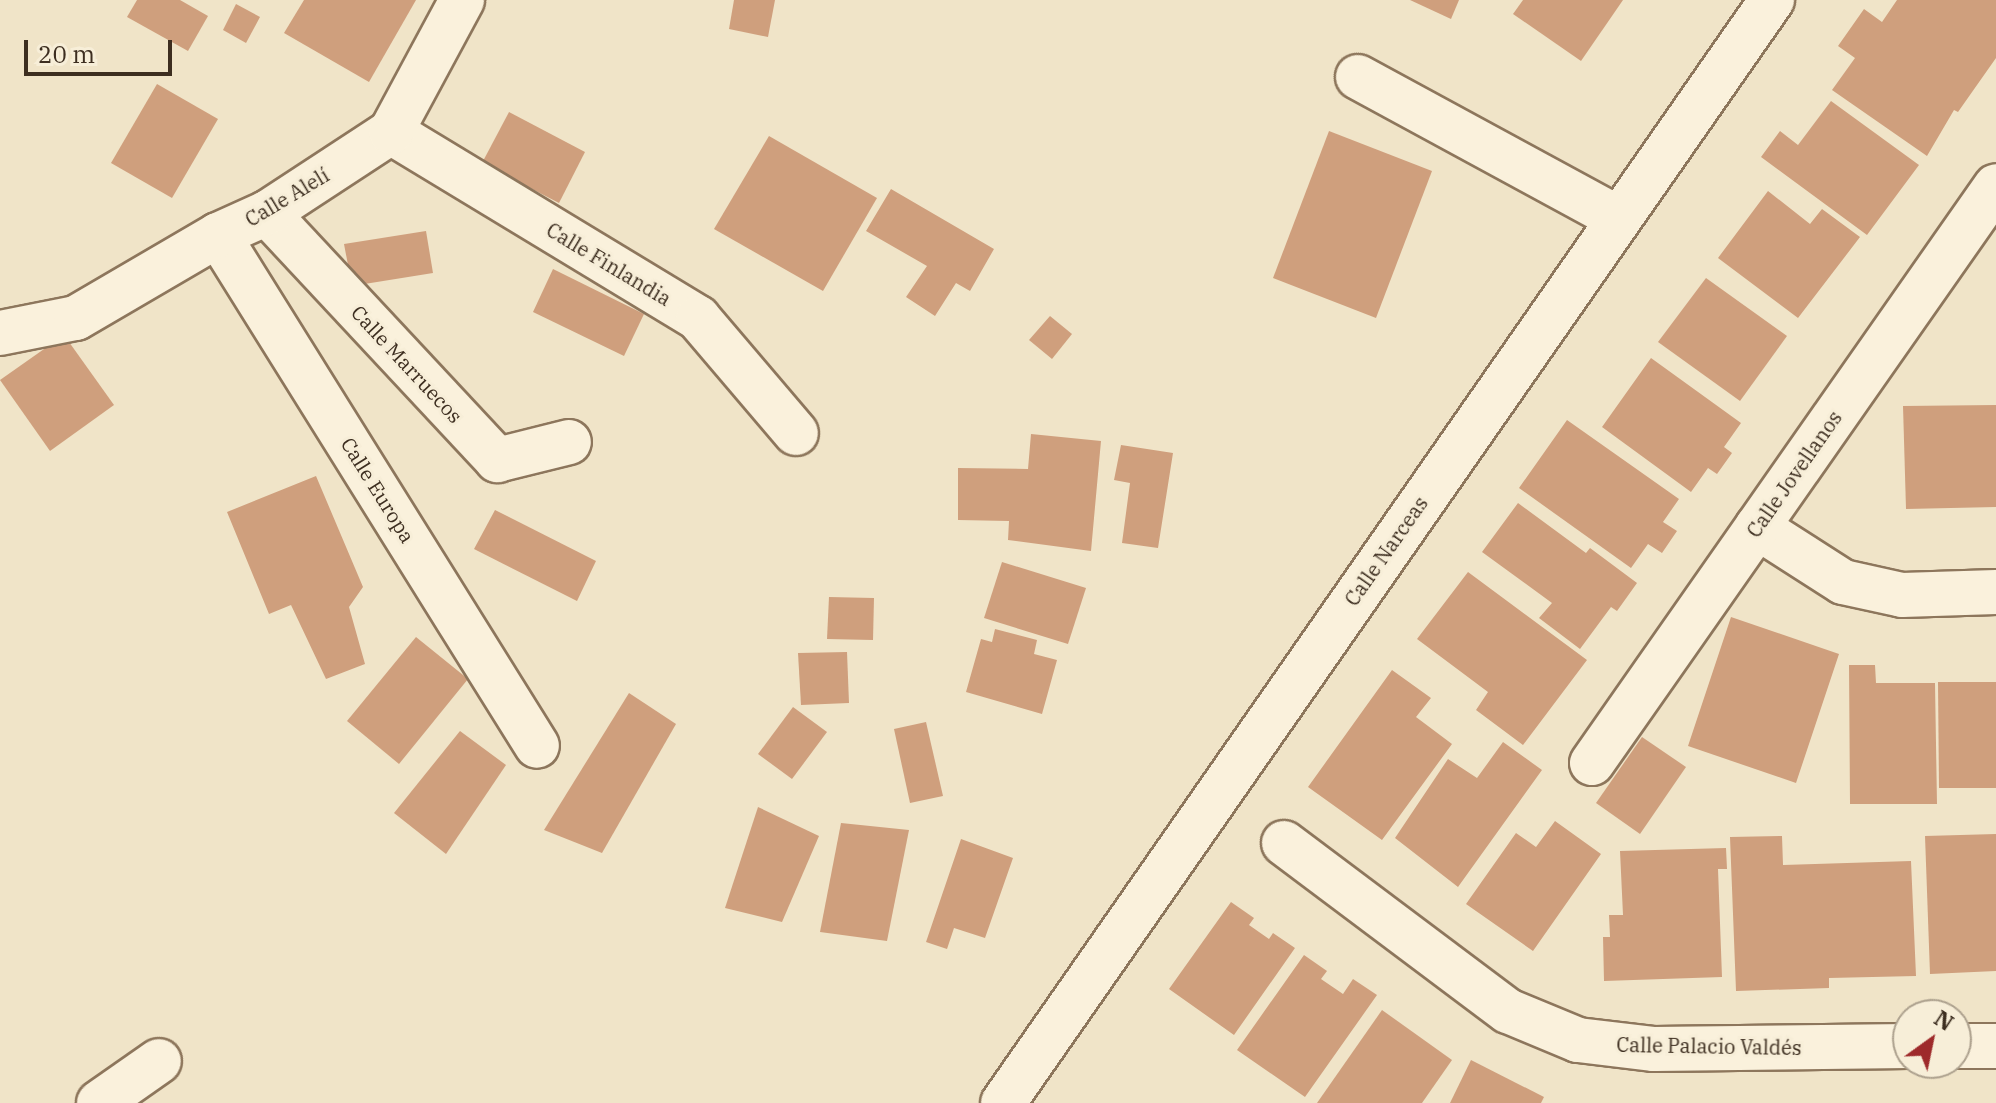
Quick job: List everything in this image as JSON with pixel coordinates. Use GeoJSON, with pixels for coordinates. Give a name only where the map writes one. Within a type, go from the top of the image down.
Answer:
{"type":"FeatureCollection","features":[{"type":"Feature","properties":{"kind":"street","name":"Calle Alelí"},"geometry":{"type":"LineString","coordinates":[[0,333],[76,318],[218,235],[267,213],[391,132],[462,0]]}},
{"type":"Feature","properties":{"kind":"street","name":"Calle Narceas"},"geometry":{"type":"LineString","coordinates":[[1003,1103],[1772,0]]}},
{"type":"Feature","properties":{"kind":"street"},"geometry":{"type":"LineString","coordinates":[[1358,77],[1618,218]]}},
{"type":"Feature","properties":{"kind":"street","name":"Calle Finlandia"},"geometry":{"type":"LineString","coordinates":[[391,132],[698,318],[796,433]]}},
{"type":"Feature","properties":{"kind":"street","name":"Calle Jovellanos"},"geometry":{"type":"LineString","coordinates":[[1592,763],[1996,186]]}},
{"type":"Feature","properties":{"kind":"street","name":"Calle Marruecos"},"geometry":{"type":"LineString","coordinates":[[267,213],[497,460],[569,442]]}},
{"type":"Feature","properties":{"kind":"street","name":"Calle Europa"},"geometry":{"type":"LineString","coordinates":[[218,235],[537,746]]}},
{"type":"Feature","properties":{"kind":"street"},"geometry":{"type":"LineString","coordinates":[[1757,527],[1843,582],[1902,595],[1996,592]]}},
{"type":"Feature","properties":{"kind":"street","name":"Calle Palacio Valdés"},"geometry":{"type":"LineString","coordinates":[[1284,843],[1508,1011],[1578,1040],[1654,1049],[1892,1046]]}},
{"type":"Feature","properties":{"kind":"street"},"geometry":{"type":"LineString","coordinates":[[1972,1046],[1996,1046]]}},
{"type":"Feature","properties":{"kind":"street"},"geometry":{"type":"LineString","coordinates":[[99,1103],[159,1061]]}},
{"type":"Feature","properties":{"kind":"building"},"geometry":{"type":"Polygon","coordinates":[[[137,0],[180,0],[208,16],[188,51],[127,17],[137,0]]]}},
{"type":"Feature","properties":{"kind":"building"},"geometry":{"type":"Polygon","coordinates":[[[304,0],[416,0],[369,82],[284,33],[304,0]]]}},
{"type":"Feature","properties":{"kind":"building"},"geometry":{"type":"Polygon","coordinates":[[[734,0],[775,0],[768,37],[729,29],[734,0]]]}},
{"type":"Feature","properties":{"kind":"building"},"geometry":{"type":"Polygon","coordinates":[[[1410,0],[1459,0],[1451,19],[1410,0]]]}},
{"type":"Feature","properties":{"kind":"building"},"geometry":{"type":"Polygon","coordinates":[[[1523,0],[1623,0],[1581,61],[1513,14],[1523,0]]]}},
{"type":"Feature","properties":{"kind":"building"},"geometry":{"type":"Polygon","coordinates":[[[1897,0],[1996,0],[1996,58],[1958,112],[1954,110],[1927,156],[1832,90],[1855,58],[1838,46],[1864,9],[1882,22],[1897,0]]]}},
{"type":"Feature","properties":{"kind":"building"},"geometry":{"type":"Polygon","coordinates":[[[236,4],[260,17],[246,43],[223,30],[236,4]]]}},
{"type":"Feature","properties":{"kind":"building"},"geometry":{"type":"Polygon","coordinates":[[[157,84],[218,119],[172,198],[111,163],[157,84]]]}},
{"type":"Feature","properties":{"kind":"building"},"geometry":{"type":"Polygon","coordinates":[[[1831,101],[1919,165],[1867,235],[1761,157],[1780,131],[1798,145],[1831,101]]]}},
{"type":"Feature","properties":{"kind":"building"},"geometry":{"type":"Polygon","coordinates":[[[509,112],[585,152],[559,203],[482,163],[509,112]]]}},
{"type":"Feature","properties":{"kind":"building"},"geometry":{"type":"Polygon","coordinates":[[[1329,131],[1432,171],[1376,318],[1273,278],[1329,131]]]}},
{"type":"Feature","properties":{"kind":"building"},"geometry":{"type":"Polygon","coordinates":[[[769,136],[877,198],[823,291],[714,229],[769,136]]]}},
{"type":"Feature","properties":{"kind":"building"},"geometry":{"type":"Polygon","coordinates":[[[891,189],[994,249],[970,291],[956,283],[935,316],[906,297],[927,266],[866,231],[891,189]]]}},
{"type":"Feature","properties":{"kind":"building"},"geometry":{"type":"Polygon","coordinates":[[[1768,191],[1810,224],[1822,209],[1860,237],[1798,318],[1718,258],[1768,191]]]}},
{"type":"Feature","properties":{"kind":"building"},"geometry":{"type":"Polygon","coordinates":[[[426,231],[433,273],[352,286],[344,244],[426,231]]]}},
{"type":"Feature","properties":{"kind":"building"},"geometry":{"type":"Polygon","coordinates":[[[553,269],[644,314],[624,356],[533,312],[553,269]]]}},
{"type":"Feature","properties":{"kind":"building"},"geometry":{"type":"Polygon","coordinates":[[[1706,278],[1787,336],[1740,401],[1658,342],[1706,278]]]}},
{"type":"Feature","properties":{"kind":"building"},"geometry":{"type":"Polygon","coordinates":[[[1050,316],[1072,334],[1052,359],[1029,340],[1050,316]]]}},
{"type":"Feature","properties":{"kind":"building"},"geometry":{"type":"Polygon","coordinates":[[[64,335],[114,405],[50,451],[0,380],[64,335]]]}},
{"type":"Feature","properties":{"kind":"building"},"geometry":{"type":"Polygon","coordinates":[[[1651,358],[1741,423],[1724,447],[1732,453],[1717,474],[1708,468],[1691,492],[1602,427],[1651,358]]]}},
{"type":"Feature","properties":{"kind":"building"},"geometry":{"type":"Polygon","coordinates":[[[1996,405],[1996,507],[1906,509],[1903,406],[1996,405]]]}},
{"type":"Feature","properties":{"kind":"building"},"geometry":{"type":"Polygon","coordinates":[[[1567,420],[1679,499],[1663,522],[1677,531],[1662,553],[1648,544],[1631,568],[1519,488],[1567,420]]]}},
{"type":"Feature","properties":{"kind":"building"},"geometry":{"type":"Polygon","coordinates":[[[1031,434],[1101,441],[1091,551],[1008,540],[1009,521],[958,520],[958,468],[1028,469],[1031,434]]]}},
{"type":"Feature","properties":{"kind":"building"},"geometry":{"type":"Polygon","coordinates":[[[1121,445],[1173,453],[1158,548],[1122,543],[1130,483],[1114,480],[1121,445]]]}},
{"type":"Feature","properties":{"kind":"building"},"geometry":{"type":"Polygon","coordinates":[[[316,476],[363,587],[349,607],[365,664],[326,679],[291,605],[269,614],[227,512],[316,476]]]}},
{"type":"Feature","properties":{"kind":"building"},"geometry":{"type":"Polygon","coordinates":[[[1518,503],[1586,553],[1590,548],[1637,583],[1617,611],[1611,607],[1580,649],[1539,618],[1552,603],[1482,552],[1518,503]]]}},
{"type":"Feature","properties":{"kind":"building"},"geometry":{"type":"Polygon","coordinates":[[[495,510],[596,561],[577,601],[474,549],[495,510]]]}},
{"type":"Feature","properties":{"kind":"building"},"geometry":{"type":"Polygon","coordinates":[[[1002,562],[1086,588],[1068,644],[984,618],[1002,562]]]}},
{"type":"Feature","properties":{"kind":"building"},"geometry":{"type":"Polygon","coordinates":[[[1468,572],[1587,660],[1523,745],[1476,710],[1488,692],[1417,639],[1468,572]]]}},
{"type":"Feature","properties":{"kind":"building"},"geometry":{"type":"Polygon","coordinates":[[[829,597],[874,598],[873,640],[827,639],[829,597]]]}},
{"type":"Feature","properties":{"kind":"building"},"geometry":{"type":"Polygon","coordinates":[[[1731,617],[1839,654],[1796,783],[1688,746],[1731,617]]]}},
{"type":"Feature","properties":{"kind":"building"},"geometry":{"type":"Polygon","coordinates":[[[995,629],[1037,640],[1034,654],[1057,660],[1042,714],[966,692],[981,639],[992,642],[995,629]]]}},
{"type":"Feature","properties":{"kind":"building"},"geometry":{"type":"Polygon","coordinates":[[[416,637],[468,679],[399,764],[347,721],[416,637]]]}},
{"type":"Feature","properties":{"kind":"building"},"geometry":{"type":"Polygon","coordinates":[[[847,652],[849,703],[801,705],[798,653],[847,652]]]}},
{"type":"Feature","properties":{"kind":"building"},"geometry":{"type":"Polygon","coordinates":[[[1849,665],[1875,665],[1876,683],[1935,683],[1937,804],[1850,804],[1849,665]]]}},
{"type":"Feature","properties":{"kind":"building"},"geometry":{"type":"Polygon","coordinates":[[[1392,670],[1431,698],[1416,717],[1452,744],[1382,840],[1308,787],[1392,670]]]}},
{"type":"Feature","properties":{"kind":"building"},"geometry":{"type":"Polygon","coordinates":[[[1938,682],[1996,682],[1996,788],[1939,788],[1938,682]]]}},
{"type":"Feature","properties":{"kind":"building"},"geometry":{"type":"Polygon","coordinates":[[[629,693],[676,724],[602,853],[544,830],[629,693]]]}},
{"type":"Feature","properties":{"kind":"building"},"geometry":{"type":"Polygon","coordinates":[[[793,707],[827,732],[792,779],[758,754],[793,707]]]}},
{"type":"Feature","properties":{"kind":"building"},"geometry":{"type":"Polygon","coordinates":[[[926,722],[943,796],[910,803],[894,729],[926,722]]]}},
{"type":"Feature","properties":{"kind":"building"},"geometry":{"type":"Polygon","coordinates":[[[460,731],[506,765],[446,854],[394,813],[460,731]]]}},
{"type":"Feature","properties":{"kind":"building"},"geometry":{"type":"Polygon","coordinates":[[[1642,737],[1686,767],[1640,834],[1596,803],[1642,737]]]}},
{"type":"Feature","properties":{"kind":"building"},"geometry":{"type":"Polygon","coordinates":[[[1503,742],[1542,770],[1458,887],[1395,838],[1448,759],[1477,778],[1503,742]]]}},
{"type":"Feature","properties":{"kind":"building"},"geometry":{"type":"Polygon","coordinates":[[[758,807],[819,836],[782,922],[725,908],[758,807]]]}},
{"type":"Feature","properties":{"kind":"building"},"geometry":{"type":"Polygon","coordinates":[[[1555,821],[1601,854],[1533,951],[1466,904],[1516,833],[1536,847],[1555,821]]]}},
{"type":"Feature","properties":{"kind":"building"},"geometry":{"type":"Polygon","coordinates":[[[841,823],[909,830],[887,941],[820,932],[841,823]]]}},
{"type":"Feature","properties":{"kind":"building"},"geometry":{"type":"Polygon","coordinates":[[[1996,834],[1996,971],[1930,974],[1925,836],[1996,834]]]}},
{"type":"Feature","properties":{"kind":"building"},"geometry":{"type":"Polygon","coordinates":[[[1782,836],[1783,865],[1911,861],[1916,976],[1829,978],[1829,988],[1736,991],[1730,837],[1782,836]]]}},
{"type":"Feature","properties":{"kind":"building"},"geometry":{"type":"Polygon","coordinates":[[[961,839],[1013,858],[985,938],[954,928],[947,949],[926,942],[961,839]]]}},
{"type":"Feature","properties":{"kind":"building"},"geometry":{"type":"Polygon","coordinates":[[[1726,848],[1727,869],[1718,869],[1722,977],[1604,981],[1603,937],[1610,937],[1609,915],[1623,915],[1620,851],[1726,848]]]}},
{"type":"Feature","properties":{"kind":"building"},"geometry":{"type":"Polygon","coordinates":[[[1231,902],[1254,918],[1249,925],[1269,939],[1273,933],[1295,948],[1234,1035],[1169,989],[1231,902]]]}},
{"type":"Feature","properties":{"kind":"building"},"geometry":{"type":"Polygon","coordinates":[[[1304,955],[1327,971],[1321,979],[1343,994],[1353,979],[1377,995],[1305,1097],[1237,1050],[1304,955]]]}},
{"type":"Feature","properties":{"kind":"building"},"geometry":{"type":"Polygon","coordinates":[[[1382,1010],[1452,1060],[1422,1103],[1317,1103],[1382,1010]]]}},
{"type":"Feature","properties":{"kind":"building"},"geometry":{"type":"Polygon","coordinates":[[[1471,1060],[1544,1097],[1541,1103],[1450,1103],[1471,1060]]]}}]}
